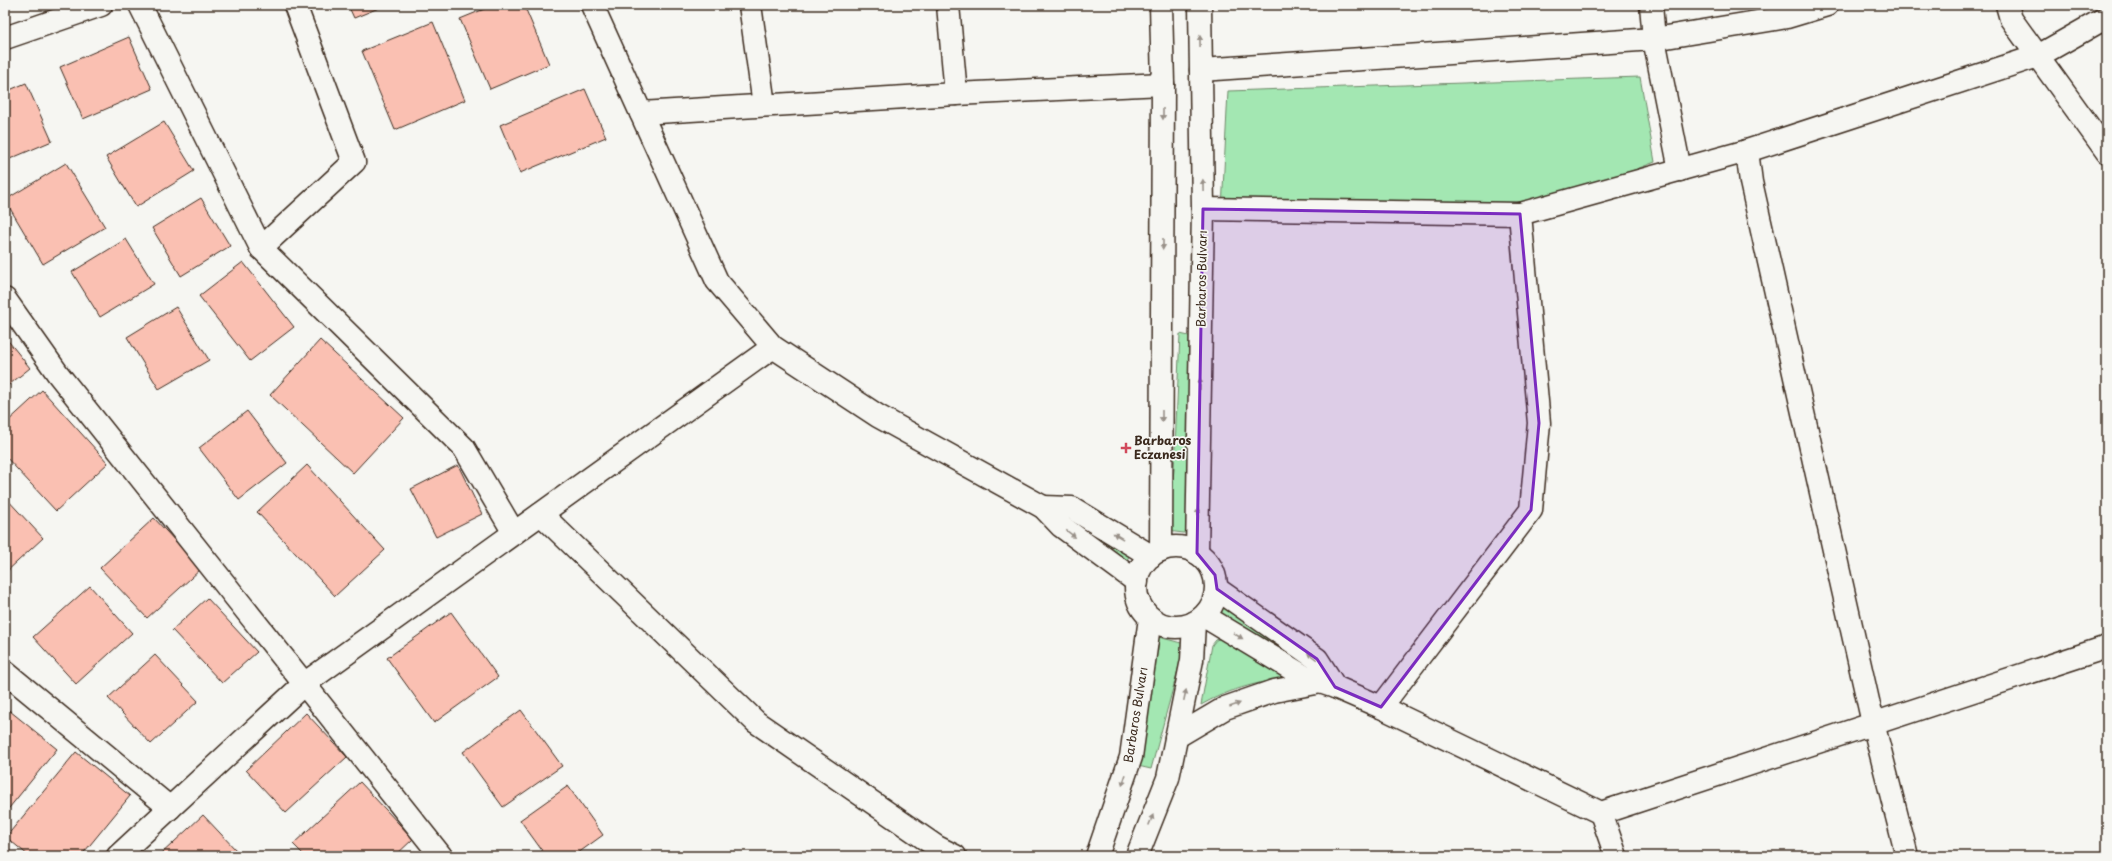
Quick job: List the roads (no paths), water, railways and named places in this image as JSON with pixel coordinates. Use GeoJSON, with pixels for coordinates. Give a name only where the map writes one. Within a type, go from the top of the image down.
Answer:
{"type":"FeatureCollection","features":[{"type":"Feature","properties":{"kind":"street"},"geometry":{"type":"LineString","coordinates":[[5,38],[101,5]]}},
{"type":"Feature","properties":{"kind":"street"},"geometry":{"type":"LineString","coordinates":[[140,5],[261,248],[464,448],[514,533]]}},
{"type":"Feature","properties":{"kind":"street"},"geometry":{"type":"LineString","coordinates":[[261,248],[354,162],[294,5]]}},
{"type":"Feature","properties":{"kind":"street"},"geometry":{"type":"LineString","coordinates":[[592,5],[717,280],[774,347],[878,416],[1043,507],[1061,526],[1137,582]]}},
{"type":"Feature","properties":{"kind":"street"},"geometry":{"type":"LineString","coordinates":[[750,5],[764,105]]}},
{"type":"Feature","properties":{"kind":"street"},"geometry":{"type":"LineString","coordinates":[[948,5],[956,94]]}},
{"type":"Feature","properties":{"kind":"street"},"geometry":{"type":"LineString","coordinates":[[1156,553],[1163,84],[1161,5]]}},
{"type":"Feature","properties":{"kind":"street","name":"Barbaros Bulvarı"},"geometry":{"type":"LineString","coordinates":[[1197,554],[1203,209],[1200,5]]}},
{"type":"Feature","properties":{"kind":"street"},"geometry":{"type":"LineString","coordinates":[[1651,5],[1654,39],[1680,170]]}},
{"type":"Feature","properties":{"kind":"street"},"geometry":{"type":"LineString","coordinates":[[1201,70],[1654,39],[1787,17],[1827,5]]}},
{"type":"Feature","properties":{"kind":"street"},"geometry":{"type":"LineString","coordinates":[[2007,5],[2011,19],[2107,152]]}},
{"type":"Feature","properties":{"kind":"street"},"geometry":{"type":"LineString","coordinates":[[1203,209],[1520,214],[1747,151],[2038,56],[2107,17]]}},
{"type":"Feature","properties":{"kind":"street"},"geometry":{"type":"LineString","coordinates":[[641,113],[956,94],[1163,84]]}},
{"type":"Feature","properties":{"kind":"street"},"geometry":{"type":"LineString","coordinates":[[1747,151],[1751,182],[1873,723],[1907,856]]}},
{"type":"Feature","properties":{"kind":"street"},"geometry":{"type":"LineString","coordinates":[[1381,708],[1531,510],[1539,423],[1520,214]]}},
{"type":"Feature","properties":{"kind":"street"},"geometry":{"type":"LineString","coordinates":[[5,299],[58,374],[441,856]]}},
{"type":"Feature","properties":{"kind":"street"},"geometry":{"type":"LineString","coordinates":[[118,856],[304,684],[774,347]]}},
{"type":"Feature","properties":{"kind":"street"},"geometry":{"type":"LineString","coordinates":[[1043,507],[1072,508],[1156,553]]}},
{"type":"Feature","properties":{"kind":"street"},"geometry":{"type":"LineString","coordinates":[[541,514],[756,722],[937,847],[955,856]]}},
{"type":"Feature","properties":{"kind":"street"},"geometry":{"type":"LineString","coordinates":[[1174,548],[1186,549],[1197,554],[1208,563],[1215,575],[1217,589],[1211,608],[1199,620],[1183,627],[1171,627],[1160,624],[1150,618],[1142,608],[1137,595],[1139,573],[1156,553],[1174,548]]}},
{"type":"Feature","properties":{"kind":"street"},"geometry":{"type":"LineString","coordinates":[[1217,589],[1317,659],[1328,684]]}},
{"type":"Feature","properties":{"kind":"street","name":"Barbaros Bulvarı"},"geometry":{"type":"LineString","coordinates":[[1097,856],[1132,757],[1150,618]]}},
{"type":"Feature","properties":{"kind":"street"},"geometry":{"type":"LineString","coordinates":[[1199,620],[1305,677],[1328,684],[1381,708],[1600,813],[2107,647]]}},
{"type":"Feature","properties":{"kind":"street"},"geometry":{"type":"LineString","coordinates":[[1137,856],[1168,778],[1199,620]]}},
{"type":"Feature","properties":{"kind":"street"},"geometry":{"type":"LineString","coordinates":[[5,672],[170,808]]}},
{"type":"Feature","properties":{"kind":"street"},"geometry":{"type":"LineString","coordinates":[[1176,737],[1224,708],[1274,691],[1328,684]]}},
{"type":"Feature","properties":{"kind":"street"},"geometry":{"type":"LineString","coordinates":[[1600,813],[1616,856]]}},
{"type":"Feature","properties":{"kind":"place","name":"Barbaros Eczanesi"},"geometry":{"type":"Point","coordinates":[1126,448]}}]}
